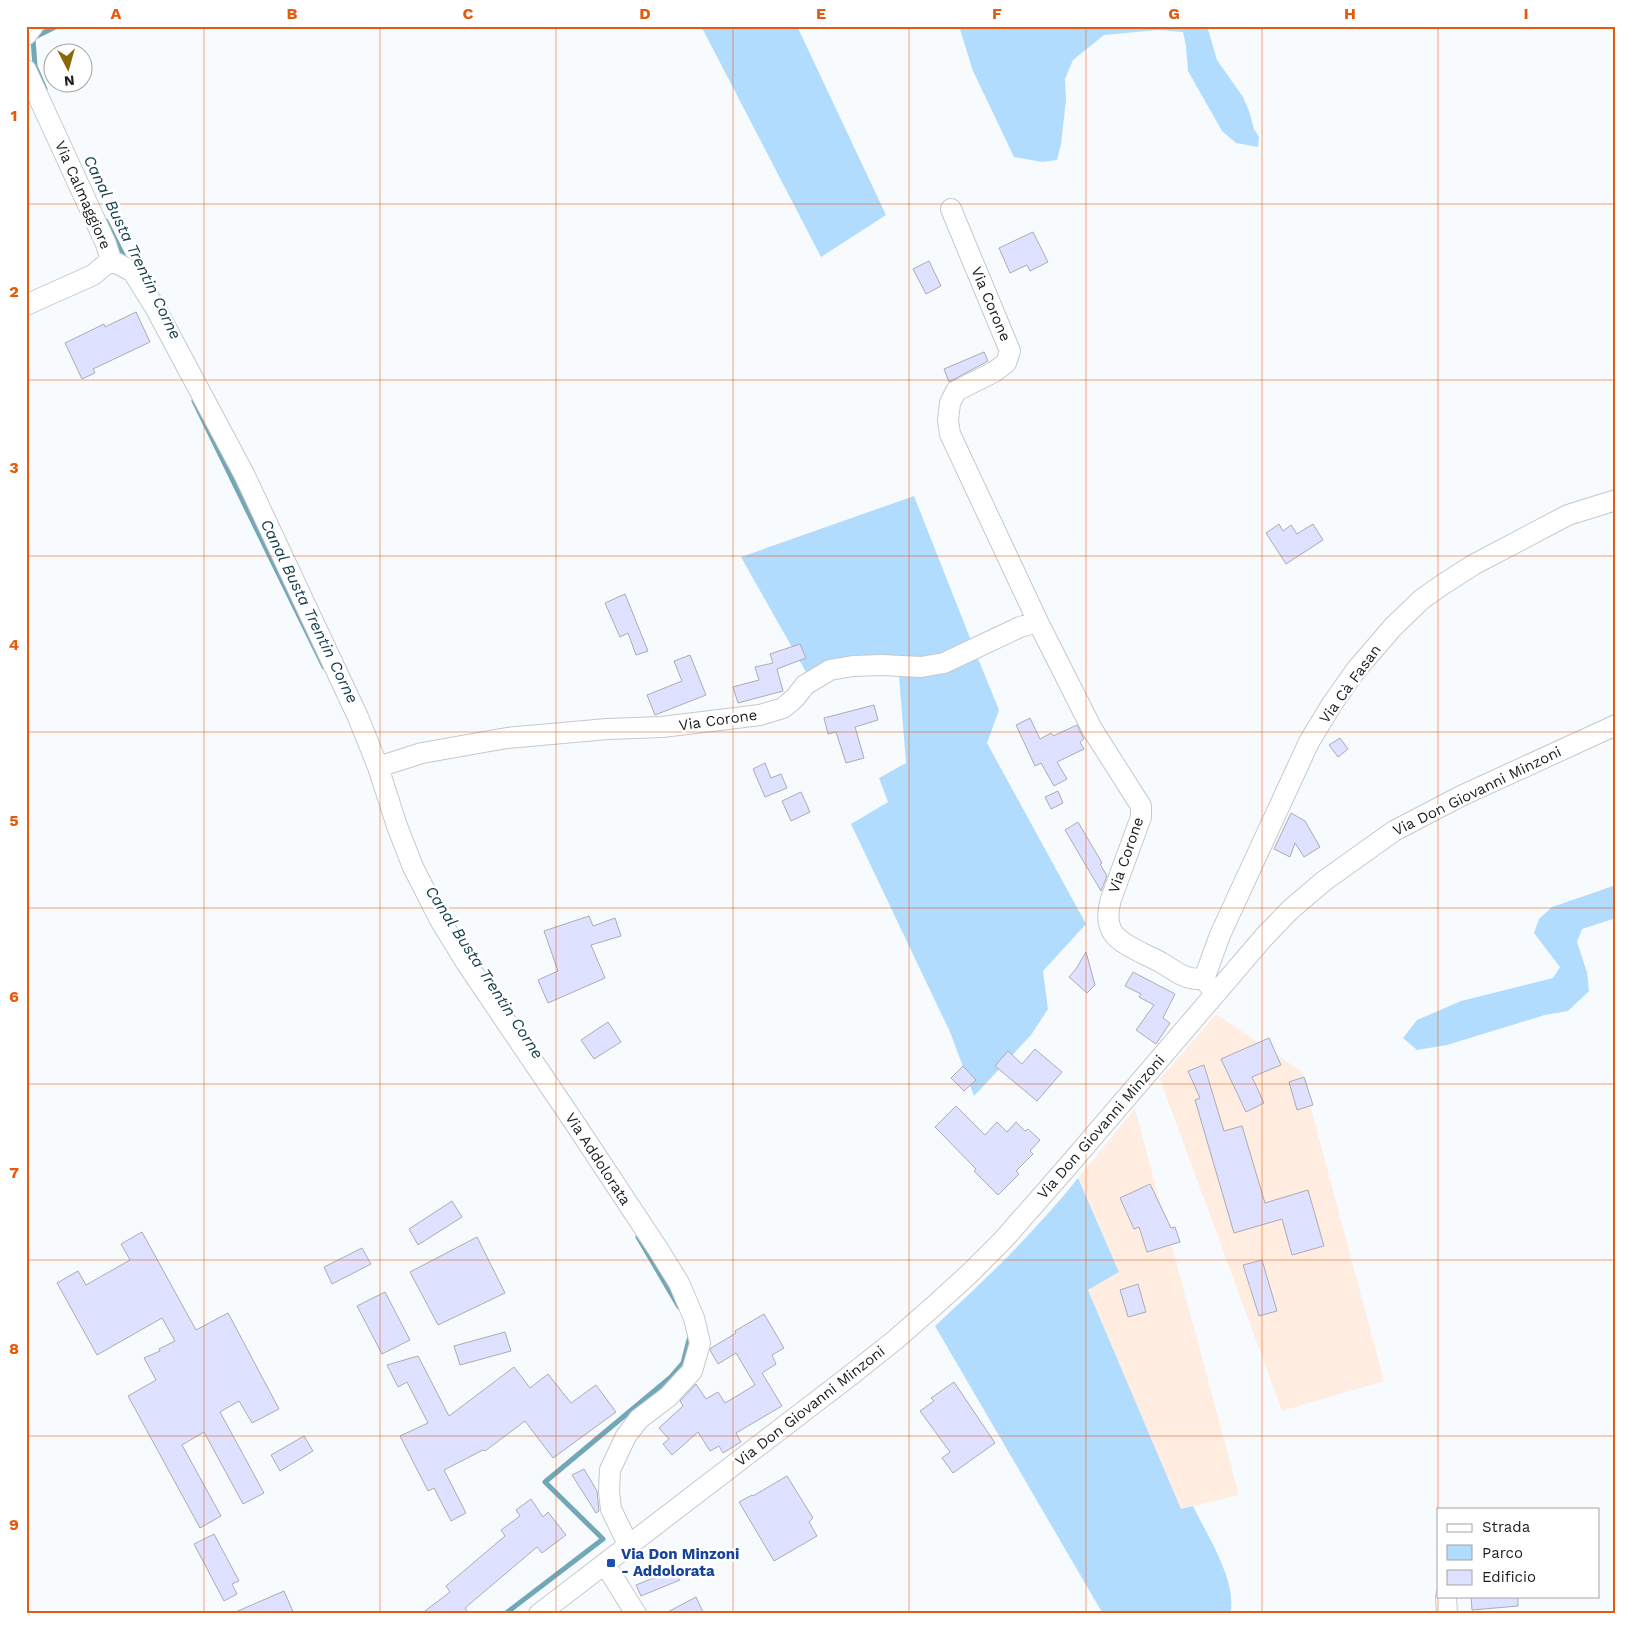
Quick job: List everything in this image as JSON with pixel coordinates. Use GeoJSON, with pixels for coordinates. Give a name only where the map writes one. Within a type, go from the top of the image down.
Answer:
{"type":"FeatureCollection","features":[{"type":"Feature","properties":{"kind":"street"},"geometry":{"type":"LineString","coordinates":[[26,35],[34,26]]}},
{"type":"Feature","properties":{"kind":"street","name":"Via Calmaggiore"},"geometry":{"type":"LineString","coordinates":[[26,70],[106,244],[111,260],[93,275],[26,305]]}},
{"type":"Feature","properties":{"kind":"street","name":"Via Corone"},"geometry":{"type":"LineString","coordinates":[[951,209],[1010,351],[1006,363],[994,372],[956,391],[950,403],[948,420],[950,434],[1038,622],[1092,730],[1142,806],[1141,817],[1108,912],[1110,926],[1120,940],[1163,963],[1182,976],[1210,986]]}},
{"type":"Feature","properties":{"kind":"street","name":"Via Addolorata"},"geometry":{"type":"LineString","coordinates":[[111,260],[133,272],[156,309],[244,474],[358,717],[378,767],[413,867],[440,920],[467,964],[658,1249],[679,1284],[694,1318],[700,1343],[692,1372],[668,1397],[639,1419],[626,1436],[610,1470],[609,1492],[611,1509],[630,1545]]}},
{"type":"Feature","properties":{"kind":"street","name":"Via Cà Fasan"},"geometry":{"type":"LineString","coordinates":[[1210,986],[1220,936],[1309,742],[1332,704],[1356,670],[1393,627],[1422,600],[1442,585],[1482,560],[1568,515],[1616,500]]}},
{"type":"Feature","properties":{"kind":"street","name":"Via Corone"},"geometry":{"type":"LineString","coordinates":[[378,767],[422,753],[507,738],[662,727],[760,715],[783,708],[805,686],[830,670],[853,666],[882,665],[921,667],[944,663],[1020,627],[1038,622]]}},
{"type":"Feature","properties":{"kind":"street","name":"Via Don Giovanni Minzoni"},"geometry":{"type":"LineString","coordinates":[[538,1614],[895,1340],[969,1274],[1004,1239],[1068,1166],[1210,986],[1324,880],[1394,831],[1427,812],[1616,725]]}},
{"type":"Feature","properties":{"kind":"street"},"geometry":{"type":"LineString","coordinates":[[604,1564],[636,1614]]}},
{"type":"Feature","properties":{"kind":"street"},"geometry":{"type":"LineString","coordinates":[[1446,1598],[1447,1614]]}},
{"type":"Feature","properties":{"kind":"shaded area"},"geometry":{"type":"Polygon","coordinates":[[[1216,1014],[1301,1071],[1384,1381],[1282,1411],[1160,1079],[1216,1014]]]}},
{"type":"Feature","properties":{"kind":"shaded area"},"geometry":{"type":"Polygon","coordinates":[[[1135,1109],[1239,1495],[1181,1509],[1088,1290],[1119,1272],[1078,1178],[1135,1109]]]}},
{"type":"Feature","properties":{"kind":"green space"},"geometry":{"type":"Polygon","coordinates":[[[701,26],[797,26],[886,215],[821,257],[701,26]]]}},
{"type":"Feature","properties":{"kind":"green space"},"geometry":{"type":"Polygon","coordinates":[[[959,26],[1207,26],[1217,60],[1243,97],[1249,111],[1254,129],[1259,137],[1258,147],[1236,143],[1222,131],[1188,71],[1183,32],[1158,30],[1104,35],[1073,60],[1065,79],[1066,100],[1061,144],[1057,160],[1042,162],[1014,157],[973,71],[959,26]]]}},
{"type":"Feature","properties":{"kind":"green space"},"geometry":{"type":"Polygon","coordinates":[[[914,496],[972,643],[934,658],[920,660],[863,655],[830,659],[806,672],[741,557],[914,496]]]}},
{"type":"Feature","properties":{"kind":"green space"},"geometry":{"type":"Polygon","coordinates":[[[977,656],[999,710],[987,743],[1086,924],[1043,971],[1048,1009],[1031,1035],[974,1096],[950,1032],[851,824],[888,802],[879,778],[906,763],[899,676],[977,656]]]}},
{"type":"Feature","properties":{"kind":"green space"},"geometry":{"type":"Polygon","coordinates":[[[1616,885],[1616,918],[1582,929],[1577,942],[1587,972],[1589,991],[1568,1011],[1545,1015],[1447,1045],[1417,1050],[1403,1038],[1417,1020],[1461,1001],[1553,978],[1560,967],[1534,933],[1539,919],[1552,907],[1616,885]]]}},
{"type":"Feature","properties":{"kind":"green space"},"geometry":{"type":"Polygon","coordinates":[[[1078,1178],[1119,1272],[1088,1290],[1181,1509],[1193,1506],[1220,1559],[1230,1588],[1230,1614],[1103,1614],[935,1326],[1009,1255],[1078,1178]]]}},
{"type":"Feature","properties":{"kind":"building"},"geometry":{"type":"Polygon","coordinates":[[[1033,232],[1048,262],[1030,271],[1027,265],[1010,273],[999,248],[1033,232]]]}},
{"type":"Feature","properties":{"kind":"building"},"geometry":{"type":"Polygon","coordinates":[[[929,261],[941,286],[926,294],[913,269],[929,261]]]}},
{"type":"Feature","properties":{"kind":"building"},"geometry":{"type":"Polygon","coordinates":[[[136,312],[150,342],[93,369],[95,373],[82,379],[65,343],[104,324],[105,327],[136,312]]]}},
{"type":"Feature","properties":{"kind":"building"},"geometry":{"type":"Polygon","coordinates":[[[984,352],[988,361],[949,382],[944,369],[984,352]]]}},
{"type":"Feature","properties":{"kind":"building"},"geometry":{"type":"Polygon","coordinates":[[[1279,524],[1283,531],[1291,525],[1297,534],[1313,524],[1323,540],[1286,564],[1266,533],[1279,524]]]}},
{"type":"Feature","properties":{"kind":"building"},"geometry":{"type":"Polygon","coordinates":[[[625,594],[648,651],[636,655],[628,633],[620,637],[605,603],[625,594]]]}},
{"type":"Feature","properties":{"kind":"building"},"geometry":{"type":"Polygon","coordinates":[[[800,644],[806,658],[777,669],[783,691],[738,703],[733,687],[759,680],[755,667],[773,663],[770,654],[800,644]]]}},
{"type":"Feature","properties":{"kind":"building"},"geometry":{"type":"Polygon","coordinates":[[[690,655],[706,695],[655,715],[647,695],[682,681],[674,661],[690,655]]]}},
{"type":"Feature","properties":{"kind":"building"},"geometry":{"type":"Polygon","coordinates":[[[874,705],[878,720],[855,727],[864,758],[846,763],[836,732],[828,734],[824,718],[874,705]]]}},
{"type":"Feature","properties":{"kind":"building"},"geometry":{"type":"Polygon","coordinates":[[[1030,718],[1040,739],[1051,733],[1053,736],[1077,725],[1084,739],[1080,742],[1084,749],[1057,762],[1067,779],[1054,786],[1041,763],[1035,766],[1016,725],[1030,718]]]}},
{"type":"Feature","properties":{"kind":"building"},"geometry":{"type":"Polygon","coordinates":[[[1340,738],[1348,749],[1338,757],[1329,745],[1340,738]]]}},
{"type":"Feature","properties":{"kind":"building"},"geometry":{"type":"Polygon","coordinates":[[[765,763],[771,778],[781,774],[787,788],[765,797],[753,769],[765,763]]]}},
{"type":"Feature","properties":{"kind":"building"},"geometry":{"type":"Polygon","coordinates":[[[1058,791],[1063,803],[1051,809],[1045,797],[1058,791]]]}},
{"type":"Feature","properties":{"kind":"building"},"geometry":{"type":"Polygon","coordinates":[[[801,792],[810,812],[791,821],[782,801],[801,792]]]}},
{"type":"Feature","properties":{"kind":"building"},"geometry":{"type":"Polygon","coordinates":[[[1291,813],[1305,821],[1320,847],[1304,857],[1295,843],[1290,857],[1274,849],[1291,813]]]}},
{"type":"Feature","properties":{"kind":"building"},"geometry":{"type":"Polygon","coordinates":[[[1078,822],[1102,863],[1100,864],[1107,876],[1101,891],[1065,830],[1078,822]]]}},
{"type":"Feature","properties":{"kind":"building"},"geometry":{"type":"Polygon","coordinates":[[[589,916],[593,926],[615,918],[621,936],[591,945],[605,978],[548,1003],[538,980],[558,971],[544,931],[589,916]]]}},
{"type":"Feature","properties":{"kind":"building"},"geometry":{"type":"Polygon","coordinates":[[[1086,952],[1095,985],[1087,993],[1069,977],[1086,952]]]}},
{"type":"Feature","properties":{"kind":"building"},"geometry":{"type":"Polygon","coordinates":[[[1133,972],[1175,994],[1163,1018],[1170,1023],[1156,1044],[1136,1030],[1154,1005],[1139,997],[1141,994],[1125,986],[1133,972]]]}},
{"type":"Feature","properties":{"kind":"building"},"geometry":{"type":"Polygon","coordinates":[[[608,1022],[621,1042],[594,1059],[581,1040],[608,1022]]]}},
{"type":"Feature","properties":{"kind":"building"},"geometry":{"type":"Polygon","coordinates":[[[1269,1038],[1281,1065],[1252,1077],[1264,1103],[1246,1112],[1221,1059],[1269,1038]]]}},
{"type":"Feature","properties":{"kind":"building"},"geometry":{"type":"Polygon","coordinates":[[[1035,1049],[1062,1072],[1037,1101],[995,1066],[1008,1051],[1022,1064],[1035,1049]]]}},
{"type":"Feature","properties":{"kind":"building"},"geometry":{"type":"Polygon","coordinates":[[[1204,1065],[1224,1131],[1242,1126],[1265,1203],[1308,1190],[1324,1246],[1292,1255],[1282,1219],[1234,1233],[1195,1100],[1200,1098],[1188,1071],[1204,1065]]]}},
{"type":"Feature","properties":{"kind":"building"},"geometry":{"type":"Polygon","coordinates":[[[963,1066],[976,1080],[964,1091],[951,1078],[963,1066]]]}},
{"type":"Feature","properties":{"kind":"building"},"geometry":{"type":"Polygon","coordinates":[[[1304,1077],[1313,1105],[1297,1110],[1289,1082],[1304,1077]]]}},
{"type":"Feature","properties":{"kind":"building"},"geometry":{"type":"Polygon","coordinates":[[[956,1106],[985,1135],[997,1122],[1007,1132],[1016,1122],[1025,1131],[1028,1129],[1040,1140],[1030,1151],[1033,1154],[1016,1171],[1019,1174],[998,1195],[974,1171],[976,1169],[935,1127],[956,1106]]]}},
{"type":"Feature","properties":{"kind":"building"},"geometry":{"type":"Polygon","coordinates":[[[1150,1184],[1171,1228],[1175,1227],[1180,1242],[1147,1252],[1139,1227],[1134,1229],[1120,1198],[1150,1184]]]}},
{"type":"Feature","properties":{"kind":"building"},"geometry":{"type":"Polygon","coordinates":[[[452,1201],[462,1217],[418,1245],[409,1229],[452,1201]]]}},
{"type":"Feature","properties":{"kind":"building"},"geometry":{"type":"Polygon","coordinates":[[[142,1232],[196,1330],[228,1313],[279,1409],[252,1423],[239,1401],[220,1412],[264,1493],[243,1504],[204,1432],[182,1445],[221,1516],[200,1528],[128,1396],[156,1380],[144,1358],[160,1351],[159,1349],[175,1341],[162,1318],[97,1355],[57,1283],[78,1271],[86,1285],[130,1260],[121,1244],[142,1232]]]}},
{"type":"Feature","properties":{"kind":"building"},"geometry":{"type":"Polygon","coordinates":[[[477,1237],[505,1293],[438,1325],[410,1272],[477,1237]]]}},
{"type":"Feature","properties":{"kind":"building"},"geometry":{"type":"Polygon","coordinates":[[[362,1248],[371,1264],[332,1284],[324,1267],[362,1248]]]}},
{"type":"Feature","properties":{"kind":"building"},"geometry":{"type":"Polygon","coordinates":[[[1262,1260],[1277,1311],[1259,1316],[1243,1265],[1262,1260]]]}},
{"type":"Feature","properties":{"kind":"building"},"geometry":{"type":"Polygon","coordinates":[[[1138,1284],[1146,1312],[1128,1317],[1120,1290],[1138,1284]]]}},
{"type":"Feature","properties":{"kind":"building"},"geometry":{"type":"Polygon","coordinates":[[[385,1292],[410,1340],[382,1354],[357,1306],[385,1292]]]}},
{"type":"Feature","properties":{"kind":"building"},"geometry":{"type":"Polygon","coordinates":[[[764,1314],[784,1348],[772,1355],[776,1364],[762,1373],[782,1406],[736,1433],[741,1442],[723,1453],[719,1446],[710,1451],[698,1432],[672,1455],[663,1444],[669,1439],[659,1428],[683,1406],[680,1401],[696,1384],[706,1399],[718,1392],[725,1403],[755,1385],[736,1353],[718,1364],[710,1350],[736,1333],[735,1331],[764,1314]]]}},
{"type":"Feature","properties":{"kind":"building"},"geometry":{"type":"Polygon","coordinates":[[[505,1332],[511,1351],[460,1365],[454,1346],[505,1332]]]}},
{"type":"Feature","properties":{"kind":"building"},"geometry":{"type":"Polygon","coordinates":[[[418,1356],[449,1416],[514,1367],[530,1388],[548,1374],[571,1403],[596,1385],[616,1412],[553,1458],[525,1421],[485,1451],[483,1450],[444,1470],[466,1513],[451,1521],[434,1488],[428,1491],[400,1436],[428,1423],[407,1382],[398,1387],[387,1365],[418,1356]]]}},
{"type":"Feature","properties":{"kind":"building"},"geometry":{"type":"Polygon","coordinates":[[[954,1382],[995,1443],[953,1473],[942,1458],[950,1452],[920,1411],[934,1401],[931,1398],[954,1382]]]}},
{"type":"Feature","properties":{"kind":"building"},"geometry":{"type":"Polygon","coordinates":[[[304,1436],[313,1451],[280,1471],[271,1455],[304,1436]]]}},
{"type":"Feature","properties":{"kind":"building"},"geometry":{"type":"Polygon","coordinates":[[[584,1469],[597,1491],[599,1511],[596,1513],[572,1475],[584,1469]]]}},
{"type":"Feature","properties":{"kind":"building"},"geometry":{"type":"Polygon","coordinates":[[[787,1476],[813,1518],[809,1522],[817,1536],[774,1561],[739,1502],[787,1476]]]}},
{"type":"Feature","properties":{"kind":"building"},"geometry":{"type":"Polygon","coordinates":[[[531,1499],[543,1517],[548,1512],[566,1535],[542,1553],[537,1547],[465,1608],[469,1614],[421,1614],[450,1592],[446,1586],[505,1536],[501,1530],[520,1516],[516,1510],[531,1499]]]}},
{"type":"Feature","properties":{"kind":"building"},"geometry":{"type":"Polygon","coordinates":[[[214,1534],[239,1581],[232,1584],[237,1594],[224,1601],[194,1544],[214,1534]]]}},
{"type":"Feature","properties":{"kind":"building"},"geometry":{"type":"Polygon","coordinates":[[[676,1569],[680,1580],[641,1596],[636,1585],[676,1569]]]}},
{"type":"Feature","properties":{"kind":"building"},"geometry":{"type":"Polygon","coordinates":[[[284,1591],[294,1614],[231,1614],[284,1591]]]}},
{"type":"Feature","properties":{"kind":"building"},"geometry":{"type":"Polygon","coordinates":[[[696,1597],[704,1614],[664,1614],[696,1597]]]}},
{"type":"Feature","properties":{"kind":"building"},"geometry":{"type":"Polygon","coordinates":[[[1471,1598],[1518,1598],[1518,1606],[1472,1610],[1471,1598]]]}},
{"type":"Feature","properties":{"kind":"waterway"},"geometry":{"type":"LineString","coordinates":[[33,38],[57,26]]}},
{"type":"Feature","properties":{"kind":"waterway","name":"Canal Busta Trentin Corne"},"geometry":{"type":"LineString","coordinates":[[33,39],[35,66],[42,82]]}},
{"type":"Feature","properties":{"kind":"waterway","name":"Canal Busta Trentin Corne"},"geometry":{"type":"LineString","coordinates":[[106,221],[126,261]]}},
{"type":"Feature","properties":{"kind":"waterway","name":"Canal Busta Trentin Corne"},"geometry":{"type":"LineString","coordinates":[[194,401],[324,667]]}},
{"type":"Feature","properties":{"kind":"waterway","name":"Canal Busta Trentin Corne"},"geometry":{"type":"LineString","coordinates":[[638,1237],[679,1307]]}},
{"type":"Feature","properties":{"kind":"waterway","name":"Canal Busta Trentin Corne"},"geometry":{"type":"LineString","coordinates":[[505,1614],[603,1539],[545,1482],[671,1377],[683,1363],[690,1336]]}},
{"type":"Feature","properties":{"kind":"place","name":"Via Don Minzoni - Addolorata"},"geometry":{"type":"Point","coordinates":[611,1563]}}]}
